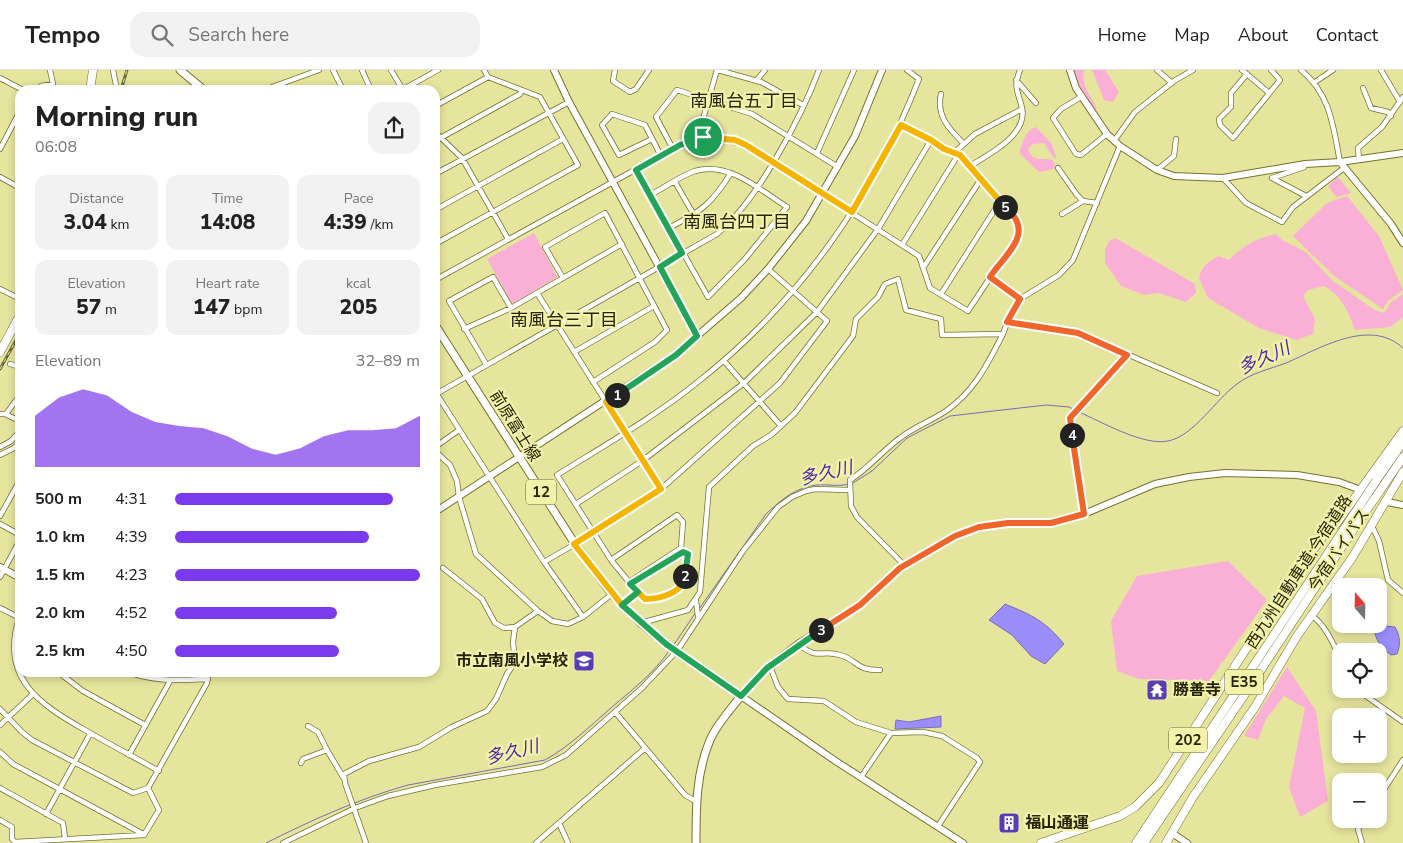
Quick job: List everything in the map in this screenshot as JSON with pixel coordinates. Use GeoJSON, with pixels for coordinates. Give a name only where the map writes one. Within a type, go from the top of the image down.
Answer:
{"type":"FeatureCollection","features":[{"type":"Feature","properties":{"kind":"highway"},"geometry":{"type":"LineString","coordinates":[[91,85],[93,70]]}},
{"type":"Feature","properties":{"kind":"highway"},"geometry":{"type":"LineString","coordinates":[[0,352],[15,324]]}},
{"type":"Feature","properties":{"kind":"highway","name":"今宿バイパス"},"geometry":{"type":"LineString","coordinates":[[1041,843],[1120,816],[1135,807],[1159,783],[1289,583],[1324,535],[1336,524],[1403,432]]}},
{"type":"Feature","properties":{"kind":"highway","name":"西九州自動車道;今宿道路"},"geometry":{"type":"LineString","coordinates":[[1136,843],[1168,801],[1228,713],[1353,522],[1376,481],[1403,442]]}},
{"type":"Feature","properties":{"kind":"highway","name":"西九州自動車道;今宿道路"},"geometry":{"type":"LineString","coordinates":[[1353,522],[1386,482],[1403,457]]}},
{"type":"Feature","properties":{"kind":"highway","name":"今宿バイパス"},"geometry":{"type":"LineString","coordinates":[[1166,843],[1203,782],[1255,707],[1311,616],[1352,558],[1387,502],[1403,472]]}},
{"type":"Feature","properties":{"kind":"highway","name":"西九州自動車道;今宿道路"},"geometry":{"type":"LineString","coordinates":[[1145,843],[1168,801]]}},
{"type":"Feature","properties":{"kind":"main road"},"geometry":{"type":"LineString","coordinates":[[180,70],[198,85]]}},
{"type":"Feature","properties":{"kind":"main road","name":"前原富士線"},"geometry":{"type":"LineString","coordinates":[[440,333],[574,544],[612,594],[641,623],[666,644],[741,696]]}},
{"type":"Feature","properties":{"kind":"main road"},"geometry":{"type":"LineString","coordinates":[[696,843],[696,802],[703,761],[710,739],[741,696]]}},
{"type":"Feature","properties":{"kind":"street"},"geometry":{"type":"LineString","coordinates":[[48,85],[54,84],[50,70]]}},
{"type":"Feature","properties":{"kind":"street"},"geometry":{"type":"LineString","coordinates":[[112,70],[116,85]]}},
{"type":"Feature","properties":{"kind":"street"},"geometry":{"type":"LineString","coordinates":[[278,85],[319,70]]}},
{"type":"Feature","properties":{"kind":"street"},"geometry":{"type":"LineString","coordinates":[[333,70],[340,85]]}},
{"type":"Feature","properties":{"kind":"street"},"geometry":{"type":"LineString","coordinates":[[362,70],[369,85]]}},
{"type":"Feature","properties":{"kind":"street"},"geometry":{"type":"LineString","coordinates":[[391,70],[400,85]]}},
{"type":"Feature","properties":{"kind":"street"},"geometry":{"type":"LineString","coordinates":[[412,85],[438,70]]}},
{"type":"Feature","properties":{"kind":"street"},"geometry":{"type":"LineString","coordinates":[[440,241],[578,165],[547,113],[540,97],[488,77],[484,70]]}},
{"type":"Feature","properties":{"kind":"street"},"geometry":{"type":"LineString","coordinates":[[554,70],[569,102],[697,336]]}},
{"type":"Feature","properties":{"kind":"street"},"geometry":{"type":"LineString","coordinates":[[614,70],[613,81],[630,92],[636,89],[649,70]]}},
{"type":"Feature","properties":{"kind":"street"},"geometry":{"type":"LineString","coordinates":[[703,137],[701,126],[718,70],[756,80],[777,89],[803,105]]}},
{"type":"Feature","properties":{"kind":"street"},"geometry":{"type":"LineString","coordinates":[[756,80],[765,70]]}},
{"type":"Feature","properties":{"kind":"street"},"geometry":{"type":"LineString","coordinates":[[440,391],[660,267],[717,234],[732,222],[789,135],[819,70]]}},
{"type":"Feature","properties":{"kind":"street"},"geometry":{"type":"LineString","coordinates":[[817,153],[854,70]]}},
{"type":"Feature","properties":{"kind":"street"},"geometry":{"type":"LineString","coordinates":[[440,509],[676,355],[741,298],[768,269],[806,221],[855,136],[882,70]]}},
{"type":"Feature","properties":{"kind":"street"},"geometry":{"type":"LineString","coordinates":[[611,560],[677,515],[683,522],[681,548],[629,582],[611,560],[557,475],[698,383],[724,361],[793,293],[852,212],[901,125],[919,79],[907,70]]}},
{"type":"Feature","properties":{"kind":"street"},"geometry":{"type":"LineString","coordinates":[[970,166],[997,149],[1014,133],[1022,119],[1022,109],[1016,92],[1016,80],[1020,70]]}},
{"type":"Feature","properties":{"kind":"street"},"geometry":{"type":"LineString","coordinates":[[1070,70],[1081,96],[1107,134],[1120,146],[1157,170],[1174,176],[1223,178],[1305,164],[1342,165],[1359,159],[1403,153]]}},
{"type":"Feature","properties":{"kind":"street"},"geometry":{"type":"LineString","coordinates":[[1157,70],[1172,83]]}},
{"type":"Feature","properties":{"kind":"street"},"geometry":{"type":"LineString","coordinates":[[1114,140],[1135,112],[1172,83],[1193,70]]}},
{"type":"Feature","properties":{"kind":"street"},"geometry":{"type":"LineString","coordinates":[[1242,70],[1268,92]]}},
{"type":"Feature","properties":{"kind":"street"},"geometry":{"type":"LineString","coordinates":[[1247,74],[1231,93],[1231,107],[1219,119],[1220,125],[1233,138],[1268,92],[1280,80],[1271,70]]}},
{"type":"Feature","properties":{"kind":"street"},"geometry":{"type":"LineString","coordinates":[[1302,70],[1315,82],[1327,105],[1342,165],[1391,224],[1403,243]]}},
{"type":"Feature","properties":{"kind":"street"},"geometry":{"type":"LineString","coordinates":[[1315,82],[1333,70]]}},
{"type":"Feature","properties":{"kind":"street"},"geometry":{"type":"LineString","coordinates":[[1359,159],[1358,148],[1391,116],[1401,101],[1381,70]]}},
{"type":"Feature","properties":{"kind":"street"},"geometry":{"type":"LineString","coordinates":[[440,103],[488,77]]}},
{"type":"Feature","properties":{"kind":"street"},"geometry":{"type":"LineString","coordinates":[[0,78],[15,86]]}},
{"type":"Feature","properties":{"kind":"street"},"geometry":{"type":"LineString","coordinates":[[1016,80],[1036,103]]}},
{"type":"Feature","properties":{"kind":"street"},"geometry":{"type":"LineString","coordinates":[[1363,88],[1371,108],[1388,112],[1391,116]]}},
{"type":"Feature","properties":{"kind":"street"},"geometry":{"type":"LineString","coordinates":[[508,239],[462,158],[441,137],[520,94],[522,90]]}},
{"type":"Feature","properties":{"kind":"street"},"geometry":{"type":"LineString","coordinates":[[673,149],[656,117],[677,90],[752,114],[789,135],[838,167]]}},
{"type":"Feature","properties":{"kind":"street"},"geometry":{"type":"LineString","coordinates":[[941,94],[939,105],[945,123],[964,144]]}},
{"type":"Feature","properties":{"kind":"street"},"geometry":{"type":"LineString","coordinates":[[1081,96],[1061,109],[1054,118],[1076,154],[1081,155],[1107,134]]}},
{"type":"Feature","properties":{"kind":"street"},"geometry":{"type":"LineString","coordinates":[[440,171],[569,102]]}},
{"type":"Feature","properties":{"kind":"street"},"geometry":{"type":"LineString","coordinates":[[902,245],[956,154],[964,144],[975,134],[1022,109]]}},
{"type":"Feature","properties":{"kind":"street"},"geometry":{"type":"LineString","coordinates":[[652,139],[620,155],[602,125],[612,114],[645,125],[661,156]]}},
{"type":"Feature","properties":{"kind":"street"},"geometry":{"type":"LineString","coordinates":[[0,149],[15,120]]}},
{"type":"Feature","properties":{"kind":"street"},"geometry":{"type":"LineString","coordinates":[[440,277],[673,149],[703,137],[735,140],[746,145],[878,229],[919,256],[930,288],[968,311],[1001,261],[1012,251],[1019,235],[1017,220],[999,203],[970,166],[956,154],[901,125]]}},
{"type":"Feature","properties":{"kind":"street"},"geometry":{"type":"LineString","coordinates":[[1157,170],[1174,156],[1176,139]]}},
{"type":"Feature","properties":{"kind":"street"},"geometry":{"type":"LineString","coordinates":[[440,207],[563,140]]}},
{"type":"Feature","properties":{"kind":"street"},"geometry":{"type":"LineString","coordinates":[[576,504],[642,461],[744,384],[817,312],[878,229],[931,140]]}},
{"type":"Feature","properties":{"kind":"street"},"geometry":{"type":"LineString","coordinates":[[904,566],[857,518],[851,506],[850,480],[868,469],[882,453],[900,438],[946,411],[965,395],[982,375],[1020,299],[1069,266],[1120,146]]}},
{"type":"Feature","properties":{"kind":"street"},"geometry":{"type":"LineString","coordinates":[[1305,164],[1304,167],[1272,178],[1306,196]]}},
{"type":"Feature","properties":{"kind":"street"},"geometry":{"type":"LineString","coordinates":[[1223,178],[1246,203],[1282,222],[1293,207],[1342,165]]}},
{"type":"Feature","properties":{"kind":"street"},"geometry":{"type":"LineString","coordinates":[[636,170],[682,253],[708,297],[745,259],[787,207],[731,173],[715,168],[695,172],[650,195]]}},
{"type":"Feature","properties":{"kind":"street"},"geometry":{"type":"LineString","coordinates":[[1058,168],[1073,191],[1084,201],[1097,203]]}},
{"type":"Feature","properties":{"kind":"street"},"geometry":{"type":"LineString","coordinates":[[669,228],[702,210],[716,196],[731,173]]}},
{"type":"Feature","properties":{"kind":"street"},"geometry":{"type":"LineString","coordinates":[[0,177],[15,185]]}},
{"type":"Feature","properties":{"kind":"street"},"geometry":{"type":"LineString","coordinates":[[923,268],[981,179]]}},
{"type":"Feature","properties":{"kind":"street"},"geometry":{"type":"LineString","coordinates":[[676,182],[694,215]]}},
{"type":"Feature","properties":{"kind":"street"},"geometry":{"type":"LineString","coordinates":[[1062,214],[1084,201]]}},
{"type":"Feature","properties":{"kind":"street"},"geometry":{"type":"LineString","coordinates":[[941,294],[999,203]]}},
{"type":"Feature","properties":{"kind":"street"},"geometry":{"type":"LineString","coordinates":[[563,278],[545,247],[605,213],[667,330],[648,346],[593,382]]}},
{"type":"Feature","properties":{"kind":"street"},"geometry":{"type":"LineString","coordinates":[[464,329],[510,308],[622,244]]}},
{"type":"Feature","properties":{"kind":"street"},"geometry":{"type":"LineString","coordinates":[[544,562],[594,533],[661,489],[780,383],[827,320],[793,293],[768,269]]}},
{"type":"Feature","properties":{"kind":"street"},"geometry":{"type":"LineString","coordinates":[[486,364],[464,329],[450,301],[493,277],[510,308]]}},
{"type":"Feature","properties":{"kind":"street"},"geometry":{"type":"LineString","coordinates":[[990,277],[1020,299]]}},
{"type":"Feature","properties":{"kind":"street"},"geometry":{"type":"LineString","coordinates":[[641,623],[688,610],[696,600],[700,592],[709,487],[753,446],[781,426],[795,413],[854,336],[856,319],[878,297],[885,284],[898,280],[906,310],[941,319],[942,335],[1003,334]]}},
{"type":"Feature","properties":{"kind":"street"},"geometry":{"type":"LineString","coordinates":[[0,289],[15,296]]}},
{"type":"Feature","properties":{"kind":"street"},"geometry":{"type":"LineString","coordinates":[[537,293],[661,489]]}},
{"type":"Feature","properties":{"kind":"street"},"geometry":{"type":"LineString","coordinates":[[574,352],[654,306]]}},
{"type":"Feature","properties":{"kind":"street"},"geometry":{"type":"LineString","coordinates":[[1007,322],[1078,333],[1217,392]]}},
{"type":"Feature","properties":{"kind":"street"},"geometry":{"type":"LineString","coordinates":[[1084,514],[1070,418],[1127,355]]}},
{"type":"Feature","properties":{"kind":"street"},"geometry":{"type":"LineString","coordinates":[[724,361],[781,426]]}},
{"type":"Feature","properties":{"kind":"street"},"geometry":{"type":"LineString","coordinates":[[10,364],[15,366]]}},
{"type":"Feature","properties":{"kind":"street"},"geometry":{"type":"LineString","coordinates":[[440,399],[544,562],[583,617]]}},
{"type":"Feature","properties":{"kind":"street"},"geometry":{"type":"LineString","coordinates":[[6,414],[15,402]]}},
{"type":"Feature","properties":{"kind":"street"},"geometry":{"type":"LineString","coordinates":[[0,414],[6,414],[15,419]]}},
{"type":"Feature","properties":{"kind":"street"},"geometry":{"type":"LineString","coordinates":[[440,445],[459,430]]}},
{"type":"Feature","properties":{"kind":"street"},"geometry":{"type":"LineString","coordinates":[[0,447],[15,437]]}},
{"type":"Feature","properties":{"kind":"street"},"geometry":{"type":"LineString","coordinates":[[0,455],[15,447]]}},
{"type":"Feature","properties":{"kind":"street"},"geometry":{"type":"LineString","coordinates":[[440,454],[450,465],[460,489],[459,497],[476,554],[538,611],[560,623],[568,624],[583,617],[612,594]]}},
{"type":"Feature","properties":{"kind":"street"},"geometry":{"type":"LineString","coordinates":[[963,843],[741,696],[770,666],[798,644],[860,605],[904,566],[955,536],[979,527],[1008,523],[1051,523],[1084,514],[1156,484],[1216,474],[1297,475],[1339,482],[1361,490]]}},
{"type":"Feature","properties":{"kind":"street"},"geometry":{"type":"LineString","coordinates":[[283,843],[354,807],[417,789],[522,771],[555,762],[566,755],[642,688],[677,651],[698,614],[754,535],[778,507],[792,497],[806,491],[849,488]]}},
{"type":"Feature","properties":{"kind":"street"},"geometry":{"type":"LineString","coordinates":[[0,516],[15,489]]}},
{"type":"Feature","properties":{"kind":"street"},"geometry":{"type":"LineString","coordinates":[[1387,502],[1403,505]]}},
{"type":"Feature","properties":{"kind":"street"},"geometry":{"type":"LineString","coordinates":[[0,524],[15,532]]}},
{"type":"Feature","properties":{"kind":"street"},"geometry":{"type":"LineString","coordinates":[[1372,526],[1379,541],[1388,580],[1403,593]]}},
{"type":"Feature","properties":{"kind":"street"},"geometry":{"type":"LineString","coordinates":[[0,577],[2,568],[15,548]]}},
{"type":"Feature","properties":{"kind":"street"},"geometry":{"type":"LineString","coordinates":[[683,552],[688,554],[685,582],[678,590],[652,599],[645,599],[638,592],[630,584],[683,552]]}},
{"type":"Feature","properties":{"kind":"street"},"geometry":{"type":"LineString","coordinates":[[2,568],[15,575]]}},
{"type":"Feature","properties":{"kind":"street"},"geometry":{"type":"LineString","coordinates":[[443,568],[482,599],[495,623],[504,628],[515,627],[538,611]]}},
{"type":"Feature","properties":{"kind":"street"},"geometry":{"type":"LineString","coordinates":[[622,605],[638,592]]}},
{"type":"Feature","properties":{"kind":"street"},"geometry":{"type":"LineString","coordinates":[[696,600],[698,614]]}},
{"type":"Feature","properties":{"kind":"street"},"geometry":{"type":"LineString","coordinates":[[0,608],[15,616]]}},
{"type":"Feature","properties":{"kind":"street"},"geometry":{"type":"LineString","coordinates":[[1311,616],[1316,619],[1333,643]]}},
{"type":"Feature","properties":{"kind":"street"},"geometry":{"type":"LineString","coordinates":[[343,778],[347,772],[369,761],[419,747],[452,727],[487,711],[496,700],[506,674],[515,662],[513,642],[515,627]]}},
{"type":"Feature","properties":{"kind":"street"},"geometry":{"type":"LineString","coordinates":[[15,630],[15,657]]}},
{"type":"Feature","properties":{"kind":"street"},"geometry":{"type":"LineString","coordinates":[[798,644],[807,651],[819,655],[838,654],[849,658],[860,668],[880,670]]}},
{"type":"Feature","properties":{"kind":"street"},"geometry":{"type":"LineString","coordinates":[[770,666],[778,687],[788,699],[824,702],[856,722],[891,733],[923,732],[942,736],[979,760],[979,765],[938,826]]}},
{"type":"Feature","properties":{"kind":"street"},"geometry":{"type":"LineString","coordinates":[[21,677],[32,695],[49,710],[159,771]]}},
{"type":"Feature","properties":{"kind":"street"},"geometry":{"type":"LineString","coordinates":[[65,677],[83,691],[144,725]]}},
{"type":"Feature","properties":{"kind":"street"},"geometry":{"type":"LineString","coordinates":[[142,677],[170,681],[208,679]]}},
{"type":"Feature","properties":{"kind":"street"},"geometry":{"type":"LineString","coordinates":[[0,709],[7,718],[32,740],[74,764],[132,793],[148,788],[208,679]]}},
{"type":"Feature","properties":{"kind":"street"},"geometry":{"type":"LineString","coordinates":[[129,755],[170,681]]}},
{"type":"Feature","properties":{"kind":"street"},"geometry":{"type":"LineString","coordinates":[[0,725],[32,695]]}},
{"type":"Feature","properties":{"kind":"street"},"geometry":{"type":"LineString","coordinates":[[1369,698],[1403,722]]}},
{"type":"Feature","properties":{"kind":"street"},"geometry":{"type":"LineString","coordinates":[[615,712],[644,749],[685,795],[696,802]]}},
{"type":"Feature","properties":{"kind":"street"},"geometry":{"type":"LineString","coordinates":[[308,726],[318,732],[343,778],[366,843]]}},
{"type":"Feature","properties":{"kind":"street"},"geometry":{"type":"LineString","coordinates":[[861,777],[891,733]]}},
{"type":"Feature","properties":{"kind":"street"},"geometry":{"type":"LineString","coordinates":[[46,814],[90,734]]}},
{"type":"Feature","properties":{"kind":"street"},"geometry":{"type":"LineString","coordinates":[[536,843],[644,749]]}},
{"type":"Feature","properties":{"kind":"street"},"geometry":{"type":"LineString","coordinates":[[301,763],[303,760],[327,750]]}},
{"type":"Feature","properties":{"kind":"street"},"geometry":{"type":"LineString","coordinates":[[0,752],[13,764],[144,835]]}},
{"type":"Feature","properties":{"kind":"street"},"geometry":{"type":"LineString","coordinates":[[1387,785],[1403,760]]}},
{"type":"Feature","properties":{"kind":"street"},"geometry":{"type":"LineString","coordinates":[[0,788],[63,823],[65,838]]}},
{"type":"Feature","properties":{"kind":"street"},"geometry":{"type":"LineString","coordinates":[[144,835],[159,810],[148,788]]}},
{"type":"Feature","properties":{"kind":"street"},"geometry":{"type":"LineString","coordinates":[[0,820],[12,827],[12,839],[16,842],[144,835]]}},
{"type":"Feature","properties":{"kind":"street"},"geometry":{"type":"LineString","coordinates":[[558,823],[568,843]]}},
{"type":"Feature","properties":{"kind":"street"},"geometry":{"type":"LineString","coordinates":[[1359,828],[1358,830],[1362,843]]}},
{"type":"Feature","properties":{"kind":"street"},"geometry":{"type":"LineString","coordinates":[[1172,833],[1187,843]]}},
{"type":"Feature","properties":{"kind":"shaded area"},"geometry":{"type":"Polygon","coordinates":[[[1073,70],[1085,70],[1085,85],[1097,109],[1095,111],[1085,97],[1073,70]]]}},
{"type":"Feature","properties":{"kind":"shaded area"},"geometry":{"type":"Polygon","coordinates":[[[1092,70],[1105,70],[1119,92],[1113,102],[1104,100],[1092,70]]]}},
{"type":"Feature","properties":{"kind":"shaded area"},"geometry":{"type":"Polygon","coordinates":[[[1036,127],[1052,144],[1057,160],[1044,143],[1032,144],[1028,150],[1035,158],[1053,160],[1054,169],[1039,172],[1019,153],[1027,134],[1036,127]]]}},
{"type":"Feature","properties":{"kind":"shaded area"},"geometry":{"type":"Polygon","coordinates":[[[1338,177],[1351,193],[1336,197],[1328,186],[1338,177]]]}},
{"type":"Feature","properties":{"kind":"shaded area"},"geometry":{"type":"Polygon","coordinates":[[[1347,196],[1379,236],[1403,290],[1388,301],[1383,309],[1334,276],[1293,236],[1327,203],[1347,196]]]}},
{"type":"Feature","properties":{"kind":"shaded area"},"geometry":{"type":"Polygon","coordinates":[[[534,233],[557,277],[514,303],[511,302],[487,259],[534,233]]]}},
{"type":"Feature","properties":{"kind":"shaded area"},"geometry":{"type":"Polygon","coordinates":[[[1276,234],[1282,240],[1306,252],[1332,280],[1373,309],[1384,313],[1391,302],[1403,294],[1403,317],[1390,327],[1355,330],[1340,299],[1324,286],[1308,290],[1303,296],[1315,319],[1313,334],[1296,340],[1259,328],[1208,298],[1199,278],[1202,270],[1211,260],[1218,256],[1229,260],[1250,243],[1276,234]]]}},
{"type":"Feature","properties":{"kind":"shaded area"},"geometry":{"type":"Polygon","coordinates":[[[1115,238],[1195,284],[1196,293],[1186,302],[1159,293],[1144,295],[1121,286],[1105,263],[1105,250],[1109,241],[1115,238]]]}},
{"type":"Feature","properties":{"kind":"shaded area"},"geometry":{"type":"Polygon","coordinates":[[[1228,561],[1267,600],[1209,681],[1139,679],[1117,671],[1111,621],[1137,576],[1228,561]]]}},
{"type":"Feature","properties":{"kind":"shaded area"},"geometry":{"type":"Polygon","coordinates":[[[1005,604],[1038,620],[1064,644],[1045,664],[1031,656],[1012,635],[989,620],[1005,604]]]}},
{"type":"Feature","properties":{"kind":"shaded area"},"geometry":{"type":"Polygon","coordinates":[[[1388,626],[1395,627],[1399,640],[1397,654],[1391,655],[1387,652],[1387,643],[1379,643],[1375,633],[1387,633],[1388,626]]]}},
{"type":"Feature","properties":{"kind":"shaded area"},"geometry":{"type":"Polygon","coordinates":[[[1287,667],[1316,711],[1328,801],[1300,817],[1289,787],[1305,708],[1284,696],[1266,719],[1258,740],[1244,736],[1287,667]]]}},
{"type":"Feature","properties":{"kind":"shaded area"},"geometry":{"type":"Polygon","coordinates":[[[941,716],[941,727],[895,729],[896,720],[909,722],[941,716]]]}},
{"type":"Feature","properties":{"kind":"waterway","name":"多久川"},"geometry":{"type":"LineString","coordinates":[[1079,412],[1135,437],[1158,442],[1168,441],[1178,438],[1196,425],[1242,380],[1329,344],[1360,335],[1375,335],[1390,339],[1403,348]]}},
{"type":"Feature","properties":{"kind":"waterway","name":"多久川"},"geometry":{"type":"LineString","coordinates":[[853,483],[872,471],[907,438],[950,416],[1046,405],[1069,407],[1075,410]]}},
{"type":"Feature","properties":{"kind":"waterway","name":"多久川"},"geometry":{"type":"LineString","coordinates":[[699,609],[766,514],[777,504],[796,491],[809,486],[849,484]]}},
{"type":"Feature","properties":{"kind":"waterway","name":"多久川"},"geometry":{"type":"LineString","coordinates":[[673,646],[696,612]]}},
{"type":"Feature","properties":{"kind":"waterway","name":"多久川"},"geometry":{"type":"LineString","coordinates":[[266,843],[336,811],[408,785],[545,760],[571,742],[635,688],[657,667],[669,651]]}},
{"type":"Feature","properties":{"kind":"railway"},"geometry":{"type":"LineString","coordinates":[[122,85],[127,70]]}},
{"type":"Feature","properties":{"kind":"railway"},"geometry":{"type":"LineString","coordinates":[[0,369],[15,342]]}},
{"type":"Feature","properties":{"kind":"place","name":"市立南風小学校"},"geometry":{"type":"Point","coordinates":[584,661]}},
{"type":"Feature","properties":{"kind":"place","name":"勝善寺"},"geometry":{"type":"Point","coordinates":[1157,690]}},
{"type":"Feature","properties":{"kind":"place","name":"福山通運"},"geometry":{"type":"Point","coordinates":[1009,823]}},
{"type":"Feature","properties":{"kind":"district","name":"南風台五丁目"},"geometry":{"type":"Point","coordinates":[744,101]}},
{"type":"Feature","properties":{"kind":"district","name":"南風台四丁目"},"geometry":{"type":"Point","coordinates":[737,222]}},
{"type":"Feature","properties":{"kind":"district","name":"南風台三丁目"},"geometry":{"type":"Point","coordinates":[564,320]}},
{"type":"Feature","properties":{"kind":"route"},"geometry":{"type":"LineString","coordinates":[[703,137],[680,145],[636,170],[682,253],[660,267],[697,336],[676,355],[606,402],[661,489],[574,544],[622,605],[638,592],[645,599],[652,599],[678,590],[685,582],[688,554],[683,552],[630,584],[638,592],[622,605],[666,644],[741,696],[767,668],[798,644],[860,605],[900,568],[934,547],[955,536],[979,527],[1008,523],[1051,523],[1084,514],[1070,418],[1127,355],[1078,333],[1007,322],[1020,299],[990,277],[1001,261],[1012,251],[1019,235],[1017,220],[1014,215],[999,203],[960,155],[944,149],[931,140],[901,125],[852,212],[746,145],[735,140],[709,136],[703,137]]}}]}
